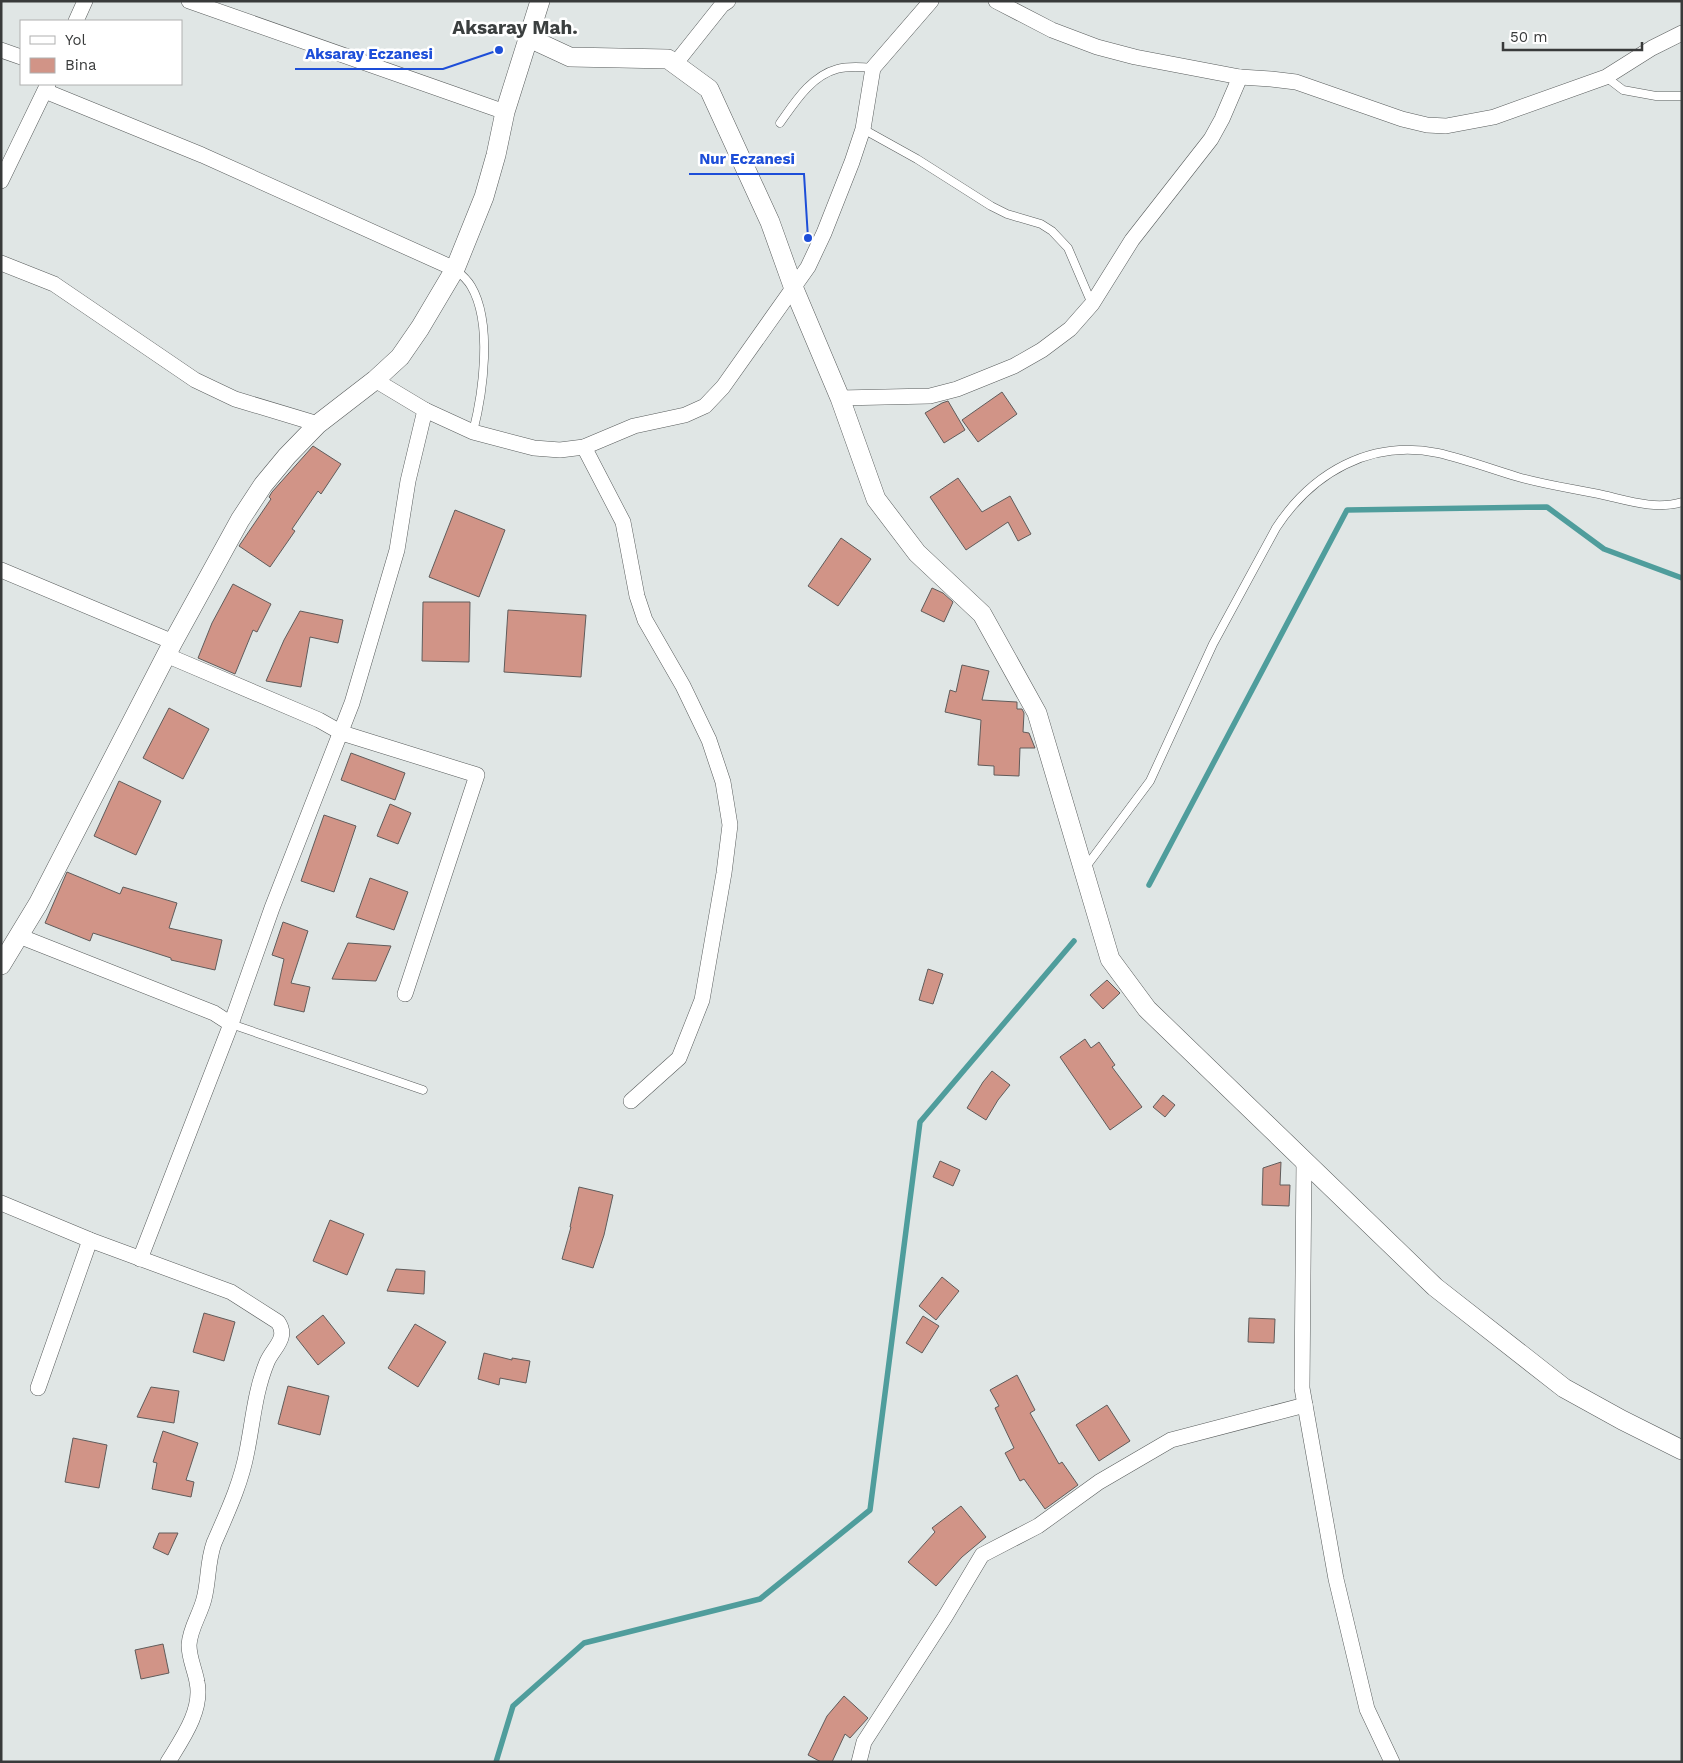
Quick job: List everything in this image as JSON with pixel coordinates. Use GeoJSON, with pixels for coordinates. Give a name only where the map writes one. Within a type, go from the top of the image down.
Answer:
{"type":"FeatureCollection","features":[{"type":"Feature","properties":{"kind":"street"},"geometry":{"type":"LineString","coordinates":[[76,20],[85,1]]}},
{"type":"Feature","properties":{"kind":"street"},"geometry":{"type":"LineString","coordinates":[[189,1],[505,112]]}},
{"type":"Feature","properties":{"kind":"street"},"geometry":{"type":"LineString","coordinates":[[1,965],[38,904],[170,648],[240,520],[263,485],[286,456],[318,424],[375,380],[400,357],[420,328],[455,269],[484,198],[505,112],[540,1]]}},
{"type":"Feature","properties":{"kind":"street"},"geometry":{"type":"LineString","coordinates":[[675,64],[722,5],[728,1]]}},
{"type":"Feature","properties":{"kind":"street"},"geometry":{"type":"LineString","coordinates":[[375,380],[425,410],[473,432],[534,448],[560,450],[584,447],[634,426],[684,415],[705,406],[723,387],[808,267],[824,233],[863,129],[873,68],[931,1]]}},
{"type":"Feature","properties":{"kind":"street"},"geometry":{"type":"LineString","coordinates":[[996,1],[1052,30],[1097,47],[1135,57],[1240,77],[1296,82],[1402,119],[1427,125],[1446,126],[1494,117],[1606,77],[1652,48],[1682,33]]}},
{"type":"Feature","properties":{"kind":"street"},"geometry":{"type":"LineString","coordinates":[[529,38],[570,57],[668,59],[709,89],[770,222],[794,288],[840,398],[876,500],[917,553],[982,614],[1037,713],[1110,959],[1147,1009],[1435,1287],[1564,1388],[1682,1450]]}},
{"type":"Feature","properties":{"kind":"street"},"geometry":{"type":"LineString","coordinates":[[1,50],[20,57]]}},
{"type":"Feature","properties":{"kind":"street"},"geometry":{"type":"LineString","coordinates":[[840,398],[930,396],[957,389],[1014,366],[1042,350],[1070,328],[1092,304],[1132,240],[1211,139],[1240,77]]}},
{"type":"Feature","properties":{"kind":"street"},"geometry":{"type":"LineString","coordinates":[[1,181],[46,87],[455,269]]}},
{"type":"Feature","properties":{"kind":"street"},"geometry":{"type":"LineString","coordinates":[[1,263],[54,284],[195,380],[235,399],[318,424]]}},
{"type":"Feature","properties":{"kind":"street"},"geometry":{"type":"LineString","coordinates":[[140,1260],[231,1024],[316,792],[342,733],[397,550],[408,481],[425,410]]}},
{"type":"Feature","properties":{"kind":"street"},"geometry":{"type":"LineString","coordinates":[[584,447],[624,522],[637,596],[646,620],[683,686],[709,740],[723,782],[730,825],[724,873],[702,1000],[679,1058],[631,1101]]}},
{"type":"Feature","properties":{"kind":"street"},"geometry":{"type":"LineString","coordinates":[[1,570],[170,648],[342,733],[477,775],[405,994]]}},
{"type":"Feature","properties":{"kind":"street"},"geometry":{"type":"LineString","coordinates":[[19,936],[214,1013],[231,1024]]}},
{"type":"Feature","properties":{"kind":"street"},"geometry":{"type":"LineString","coordinates":[[1304,1160],[1302,1388],[1336,1579],[1368,1708],[1392,1762]]}},
{"type":"Feature","properties":{"kind":"street"},"geometry":{"type":"LineString","coordinates":[[1,1203],[140,1260],[231,1292],[278,1322],[282,1328],[283,1334],[268,1360],[260,1380],[242,1474],[236,1494],[211,1552],[207,1569],[205,1597],[191,1631],[189,1648],[198,1683],[197,1704],[168,1762]]}},
{"type":"Feature","properties":{"kind":"street"},"geometry":{"type":"LineString","coordinates":[[38,1388],[90,1240]]}},
{"type":"Feature","properties":{"kind":"street"},"geometry":{"type":"LineString","coordinates":[[859,1762],[864,1742],[945,1617],[982,1555],[1038,1526],[1099,1482],[1172,1440],[1305,1406]]}},
{"type":"Feature","properties":{"kind":"lane"},"geometry":{"type":"LineString","coordinates":[[780,123],[805,91],[824,75],[838,69],[873,68]]}},
{"type":"Feature","properties":{"kind":"lane"},"geometry":{"type":"LineString","coordinates":[[1606,77],[1623,90],[1656,96],[1682,96]]}},
{"type":"Feature","properties":{"kind":"lane"},"geometry":{"type":"LineString","coordinates":[[863,129],[918,159],[991,206],[1007,214],[1041,224],[1052,231],[1068,248],[1092,304]]}},
{"type":"Feature","properties":{"kind":"lane"},"geometry":{"type":"LineString","coordinates":[[455,269],[467,281],[476,296],[482,326],[484,365],[482,388],[473,432]]}},
{"type":"Feature","properties":{"kind":"lane"},"geometry":{"type":"LineString","coordinates":[[1084,870],[1150,781],[1213,644],[1276,528],[1300,496],[1331,472],[1349,462],[1374,454],[1400,450],[1418,450],[1454,457],[1520,478],[1646,505],[1659,506],[1682,502]]}},
{"type":"Feature","properties":{"kind":"lane"},"geometry":{"type":"LineString","coordinates":[[231,1024],[423,1090]]}},
{"type":"Feature","properties":{"kind":"building"},"geometry":{"type":"Polygon","coordinates":[[[1002,392],[1017,414],[978,442],[962,420],[1002,392]]]}},
{"type":"Feature","properties":{"kind":"building"},"geometry":{"type":"Polygon","coordinates":[[[948,401],[965,430],[944,443],[925,413],[948,401]]]}},
{"type":"Feature","properties":{"kind":"building"},"geometry":{"type":"Polygon","coordinates":[[[313,446],[341,464],[321,494],[318,491],[292,529],[295,531],[270,567],[239,546],[271,499],[269,497],[272,492],[313,446]]]}},
{"type":"Feature","properties":{"kind":"building"},"geometry":{"type":"Polygon","coordinates":[[[958,478],[982,512],[1010,496],[1031,534],[1018,541],[1008,522],[966,550],[930,497],[958,478]]]}},
{"type":"Feature","properties":{"kind":"building"},"geometry":{"type":"Polygon","coordinates":[[[455,510],[505,530],[479,597],[429,577],[455,510]]]}},
{"type":"Feature","properties":{"kind":"building"},"geometry":{"type":"Polygon","coordinates":[[[841,538],[871,559],[838,606],[808,586],[841,538]]]}},
{"type":"Feature","properties":{"kind":"building"},"geometry":{"type":"Polygon","coordinates":[[[233,584],[271,604],[257,632],[253,630],[235,674],[198,658],[212,623],[233,584]]]}},
{"type":"Feature","properties":{"kind":"building"},"geometry":{"type":"Polygon","coordinates":[[[932,588],[943,593],[953,602],[944,622],[921,611],[932,588]]]}},
{"type":"Feature","properties":{"kind":"building"},"geometry":{"type":"Polygon","coordinates":[[[423,602],[470,602],[469,662],[422,661],[423,602]]]}},
{"type":"Feature","properties":{"kind":"building"},"geometry":{"type":"Polygon","coordinates":[[[508,610],[586,615],[581,677],[504,672],[508,610]]]}},
{"type":"Feature","properties":{"kind":"building"},"geometry":{"type":"Polygon","coordinates":[[[300,611],[343,620],[338,643],[310,637],[301,687],[266,681],[284,640],[300,611]]]}},
{"type":"Feature","properties":{"kind":"building"},"geometry":{"type":"Polygon","coordinates":[[[962,665],[989,671],[982,700],[1017,702],[1017,709],[1022,709],[1024,713],[1023,732],[1029,733],[1035,748],[1020,748],[1019,776],[994,775],[994,766],[978,765],[981,720],[945,712],[950,690],[956,692],[962,665]]]}},
{"type":"Feature","properties":{"kind":"building"},"geometry":{"type":"Polygon","coordinates":[[[169,708],[209,729],[183,779],[143,758],[169,708]]]}},
{"type":"Feature","properties":{"kind":"building"},"geometry":{"type":"Polygon","coordinates":[[[351,753],[405,773],[395,800],[341,780],[351,753]]]}},
{"type":"Feature","properties":{"kind":"building"},"geometry":{"type":"Polygon","coordinates":[[[119,781],[161,801],[136,855],[94,836],[119,781]]]}},
{"type":"Feature","properties":{"kind":"building"},"geometry":{"type":"Polygon","coordinates":[[[390,804],[411,813],[398,844],[377,836],[390,804]]]}},
{"type":"Feature","properties":{"kind":"building"},"geometry":{"type":"Polygon","coordinates":[[[324,815],[356,826],[334,892],[301,881],[324,815]]]}},
{"type":"Feature","properties":{"kind":"building"},"geometry":{"type":"Polygon","coordinates":[[[67,872],[120,894],[123,887],[177,903],[169,928],[222,940],[215,970],[171,960],[171,958],[93,933],[90,941],[45,923],[67,872]]]}},
{"type":"Feature","properties":{"kind":"building"},"geometry":{"type":"Polygon","coordinates":[[[370,878],[408,892],[394,930],[356,917],[370,878]]]}},
{"type":"Feature","properties":{"kind":"building"},"geometry":{"type":"Polygon","coordinates":[[[283,922],[308,931],[291,983],[310,987],[304,1012],[274,1005],[284,959],[272,955],[283,922]]]}},
{"type":"Feature","properties":{"kind":"building"},"geometry":{"type":"Polygon","coordinates":[[[348,943],[391,946],[376,981],[332,979],[348,943]]]}},
{"type":"Feature","properties":{"kind":"building"},"geometry":{"type":"Polygon","coordinates":[[[928,969],[943,974],[933,1004],[919,1000],[928,969]]]}},
{"type":"Feature","properties":{"kind":"building"},"geometry":{"type":"Polygon","coordinates":[[[1107,980],[1120,993],[1103,1009],[1090,995],[1107,980]]]}},
{"type":"Feature","properties":{"kind":"building"},"geometry":{"type":"Polygon","coordinates":[[[1085,1039],[1091,1048],[1099,1042],[1115,1065],[1112,1067],[1142,1107],[1110,1130],[1060,1057],[1085,1039]]]}},
{"type":"Feature","properties":{"kind":"building"},"geometry":{"type":"Polygon","coordinates":[[[992,1071],[1010,1085],[986,1120],[967,1108],[992,1071]]]}},
{"type":"Feature","properties":{"kind":"building"},"geometry":{"type":"Polygon","coordinates":[[[1163,1095],[1175,1105],[1165,1117],[1153,1107],[1163,1095]]]}},
{"type":"Feature","properties":{"kind":"building"},"geometry":{"type":"Polygon","coordinates":[[[940,1161],[960,1170],[953,1186],[933,1177],[940,1161]]]}},
{"type":"Feature","properties":{"kind":"building"},"geometry":{"type":"Polygon","coordinates":[[[1281,1162],[1280,1185],[1290,1185],[1289,1206],[1262,1205],[1263,1168],[1281,1162]]]}},
{"type":"Feature","properties":{"kind":"building"},"geometry":{"type":"Polygon","coordinates":[[[579,1187],[613,1195],[604,1235],[593,1268],[562,1259],[579,1187]]]}},
{"type":"Feature","properties":{"kind":"building"},"geometry":{"type":"Polygon","coordinates":[[[330,1220],[364,1234],[347,1275],[313,1261],[330,1220]]]}},
{"type":"Feature","properties":{"kind":"building"},"geometry":{"type":"Polygon","coordinates":[[[396,1269],[425,1271],[424,1294],[387,1291],[396,1269]]]}},
{"type":"Feature","properties":{"kind":"building"},"geometry":{"type":"Polygon","coordinates":[[[942,1277],[959,1291],[936,1320],[919,1306],[942,1277]]]}},
{"type":"Feature","properties":{"kind":"building"},"geometry":{"type":"Polygon","coordinates":[[[204,1313],[235,1322],[224,1361],[193,1352],[204,1313]]]}},
{"type":"Feature","properties":{"kind":"building"},"geometry":{"type":"Polygon","coordinates":[[[323,1315],[345,1343],[318,1365],[296,1337],[323,1315]]]}},
{"type":"Feature","properties":{"kind":"building"},"geometry":{"type":"Polygon","coordinates":[[[923,1316],[939,1326],[922,1353],[906,1343],[923,1316]]]}},
{"type":"Feature","properties":{"kind":"building"},"geometry":{"type":"Polygon","coordinates":[[[1249,1318],[1275,1319],[1274,1343],[1248,1342],[1249,1318]]]}},
{"type":"Feature","properties":{"kind":"building"},"geometry":{"type":"Polygon","coordinates":[[[415,1324],[446,1342],[418,1387],[388,1368],[415,1324]]]}},
{"type":"Feature","properties":{"kind":"building"},"geometry":{"type":"Polygon","coordinates":[[[484,1353],[512,1360],[512,1358],[530,1361],[526,1383],[500,1378],[499,1385],[478,1379],[484,1353]]]}},
{"type":"Feature","properties":{"kind":"building"},"geometry":{"type":"Polygon","coordinates":[[[1017,1375],[1035,1410],[1030,1413],[1059,1464],[1062,1462],[1078,1485],[1045,1509],[1024,1479],[1020,1481],[1005,1453],[1014,1448],[995,1408],[999,1406],[990,1390],[1017,1375]]]}},
{"type":"Feature","properties":{"kind":"building"},"geometry":{"type":"Polygon","coordinates":[[[288,1386],[329,1396],[320,1435],[278,1424],[288,1386]]]}},
{"type":"Feature","properties":{"kind":"building"},"geometry":{"type":"Polygon","coordinates":[[[151,1387],[179,1391],[174,1423],[137,1417],[151,1387]]]}},
{"type":"Feature","properties":{"kind":"building"},"geometry":{"type":"Polygon","coordinates":[[[1107,1405],[1130,1441],[1099,1461],[1076,1425],[1107,1405]]]}},
{"type":"Feature","properties":{"kind":"building"},"geometry":{"type":"Polygon","coordinates":[[[163,1431],[198,1443],[186,1480],[194,1482],[191,1497],[152,1489],[157,1463],[153,1462],[163,1431]]]}},
{"type":"Feature","properties":{"kind":"building"},"geometry":{"type":"Polygon","coordinates":[[[73,1438],[107,1445],[99,1488],[65,1482],[73,1438]]]}},
{"type":"Feature","properties":{"kind":"building"},"geometry":{"type":"Polygon","coordinates":[[[961,1506],[986,1537],[962,1557],[936,1586],[908,1562],[935,1532],[932,1528],[961,1506]]]}},
{"type":"Feature","properties":{"kind":"building"},"geometry":{"type":"Polygon","coordinates":[[[159,1533],[178,1533],[168,1555],[153,1548],[159,1533]]]}},
{"type":"Feature","properties":{"kind":"building"},"geometry":{"type":"Polygon","coordinates":[[[163,1644],[169,1673],[141,1679],[135,1650],[163,1644]]]}},
{"type":"Feature","properties":{"kind":"building"},"geometry":{"type":"Polygon","coordinates":[[[844,1696],[868,1718],[850,1738],[845,1734],[832,1762],[821,1762],[808,1755],[827,1716],[844,1696]]]}},
{"type":"Feature","properties":{"kind":"waterway"},"geometry":{"type":"LineString","coordinates":[[1149,885],[1347,510],[1547,507],[1604,549],[1682,578]]}},
{"type":"Feature","properties":{"kind":"waterway"},"geometry":{"type":"LineString","coordinates":[[496,1762],[513,1706],[584,1643],[760,1599],[870,1510],[920,1122],[1074,941]]}},
{"type":"Feature","properties":{"kind":"place","name":"Aksaray Eczanesi"},"geometry":{"type":"Point","coordinates":[499,50]}},
{"type":"Feature","properties":{"kind":"place","name":"Nur Eczanesi"},"geometry":{"type":"Point","coordinates":[808,238]}},
{"type":"Feature","properties":{"kind":"district","name":"Aksaray Mah."},"geometry":{"type":"Point","coordinates":[515,27]}}]}
